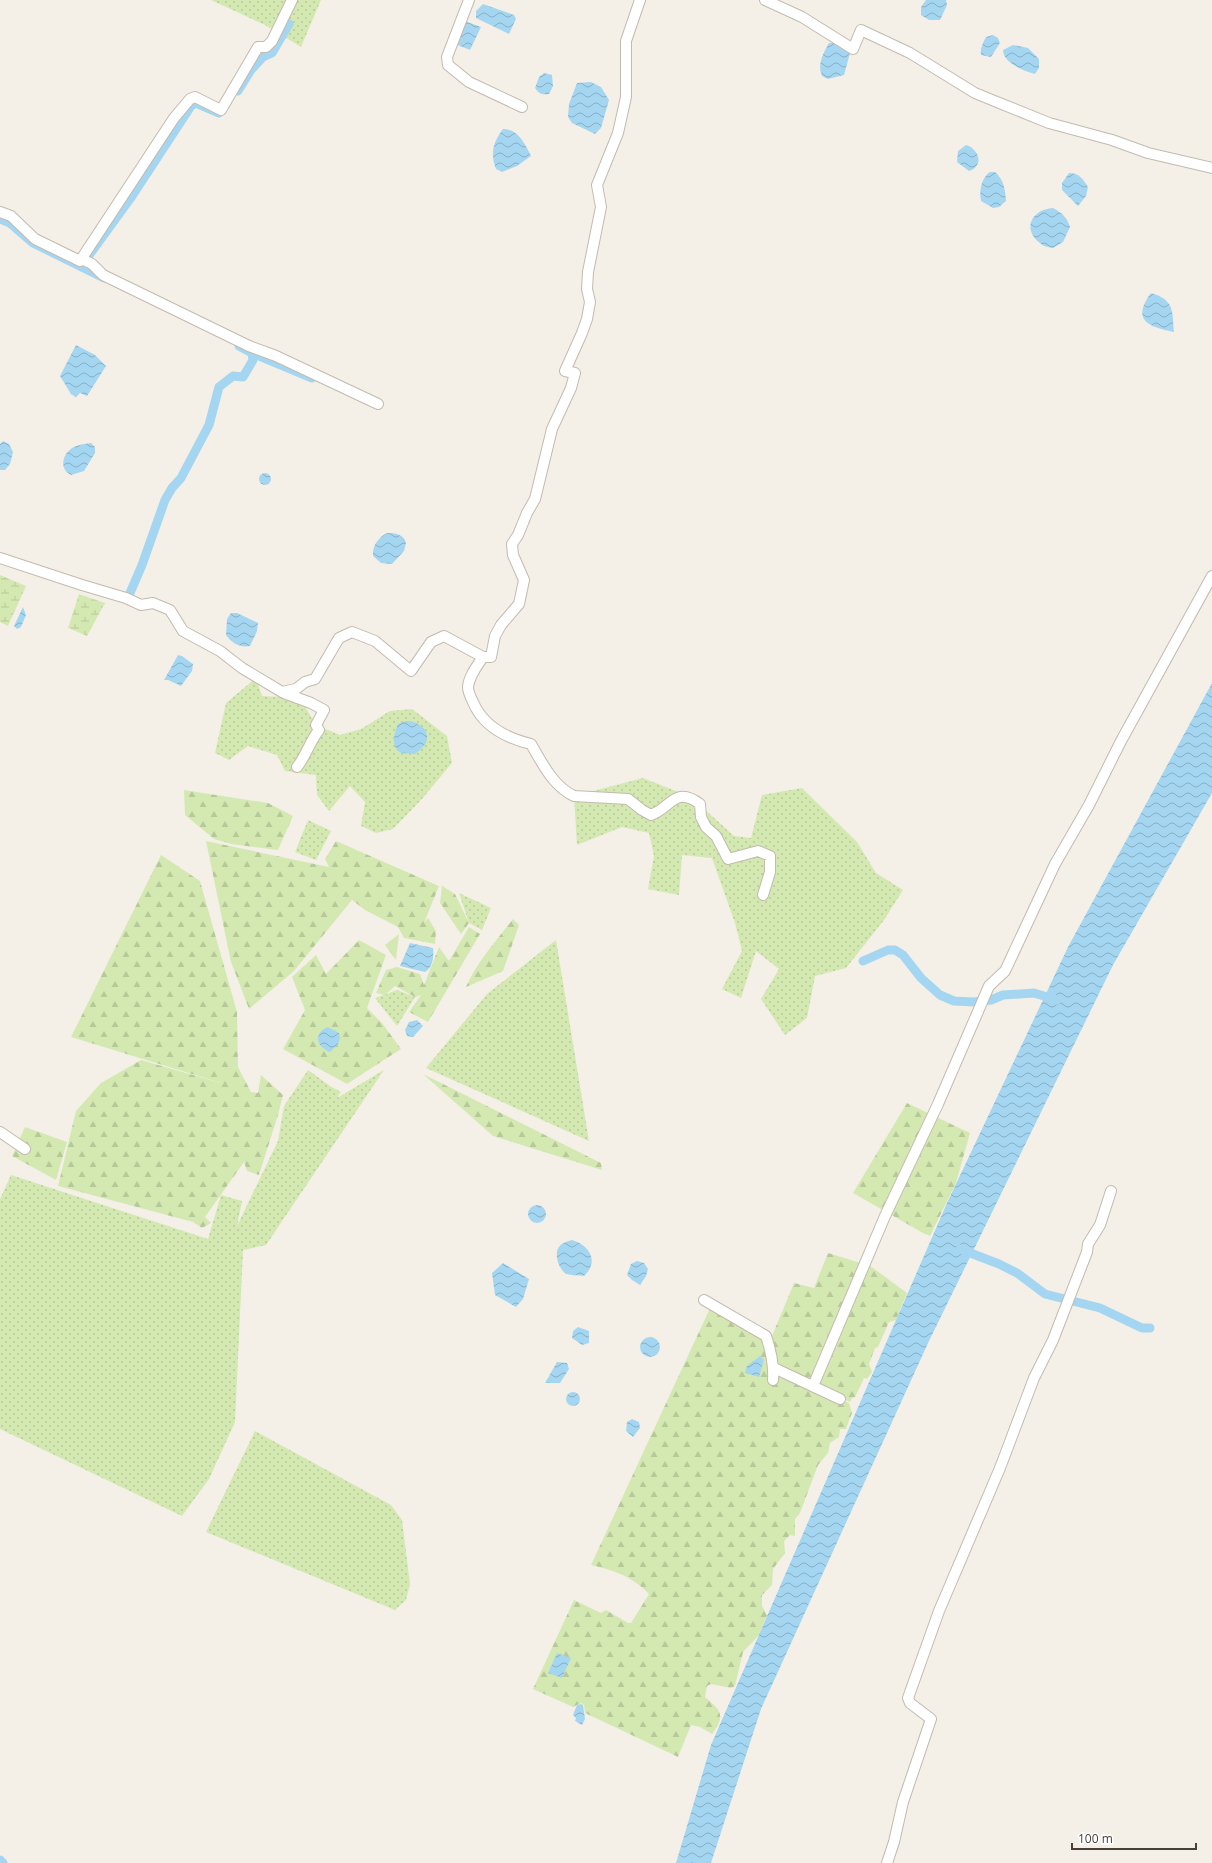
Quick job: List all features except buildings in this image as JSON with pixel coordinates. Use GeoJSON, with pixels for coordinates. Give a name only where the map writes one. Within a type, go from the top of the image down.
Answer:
{"type":"FeatureCollection","features":[{"type":"Feature","properties":{"kind":"street"},"geometry":{"type":"LineString","coordinates":[[82,259],[174,118],[190,99],[195,97],[221,110],[258,47],[266,48],[272,41],[292,0]]}},
{"type":"Feature","properties":{"kind":"street"},"geometry":{"type":"LineString","coordinates":[[469,0],[447,57],[448,65],[469,82],[522,107]]}},
{"type":"Feature","properties":{"kind":"street"},"geometry":{"type":"LineString","coordinates":[[282,692],[296,689],[305,682],[315,679],[339,638],[352,632],[374,640],[411,671],[431,642],[444,636],[483,657],[491,657],[495,636],[501,625],[519,604],[524,580],[512,555],[512,544],[518,535],[527,513],[535,499],[552,429],[571,388],[575,373],[565,371],[582,333],[590,302],[587,289],[588,272],[601,206],[597,185],[618,133],[626,97],[626,41],[640,0]]}},
{"type":"Feature","properties":{"kind":"street"},"geometry":{"type":"LineString","coordinates":[[765,0],[802,17],[853,49],[861,30],[872,34],[910,53],[975,93],[1049,123],[1112,140],[1148,153],[1212,168]]}},
{"type":"Feature","properties":{"kind":"street"},"geometry":{"type":"LineString","coordinates":[[0,212],[11,216],[35,239],[80,261],[82,259],[92,264],[104,275],[249,346],[276,356],[378,404]]}},
{"type":"Feature","properties":{"kind":"street"},"geometry":{"type":"LineString","coordinates":[[0,558],[82,586],[126,598],[141,605],[153,603],[170,610],[183,631],[220,651],[242,668],[282,692],[311,703],[324,710],[316,725],[320,730],[313,738],[302,762],[297,767]]}},
{"type":"Feature","properties":{"kind":"street"},"geometry":{"type":"LineString","coordinates":[[813,1386],[885,1216],[989,986],[1005,971],[1055,864],[1089,805],[1121,741],[1212,576]]}},
{"type":"Feature","properties":{"kind":"street"},"geometry":{"type":"LineString","coordinates":[[483,657],[471,677],[468,689],[475,706],[484,721],[496,731],[531,744],[560,787],[574,796],[628,799],[651,815],[659,812],[671,800],[682,797],[691,797],[700,804],[701,817],[706,827],[716,836],[728,859],[758,851],[770,856],[770,872],[763,895]]}},
{"type":"Feature","properties":{"kind":"street"},"geometry":{"type":"LineString","coordinates":[[0,1132],[25,1150]]}},
{"type":"Feature","properties":{"kind":"street"},"geometry":{"type":"LineString","coordinates":[[888,1863],[903,1802],[931,1719],[910,1704],[908,1698],[939,1611],[1000,1468],[1034,1378],[1053,1340],[1088,1244],[1100,1225],[1111,1191]]}},
{"type":"Feature","properties":{"kind":"street"},"geometry":{"type":"LineString","coordinates":[[704,1300],[766,1336],[771,1350],[774,1368],[773,1380]]}},
{"type":"Feature","properties":{"kind":"street"},"geometry":{"type":"LineString","coordinates":[[774,1368],[840,1399]]}},
{"type":"Feature","properties":{"kind":"green space"},"geometry":{"type":"Polygon","coordinates":[[[211,0],[321,0],[301,47],[265,25],[211,0]]]}},
{"type":"Feature","properties":{"kind":"green space"},"geometry":{"type":"Polygon","coordinates":[[[0,575],[26,586],[8,626],[0,622],[0,575]]]}},
{"type":"Feature","properties":{"kind":"green space"},"geometry":{"type":"Polygon","coordinates":[[[79,594],[105,603],[87,636],[68,628],[79,594]]]}},
{"type":"Feature","properties":{"kind":"green space"},"geometry":{"type":"Polygon","coordinates":[[[256,678],[262,696],[300,698],[316,725],[340,735],[361,729],[390,711],[412,709],[447,736],[452,763],[421,800],[393,829],[376,833],[361,826],[365,802],[350,786],[329,811],[317,795],[316,775],[285,771],[277,755],[248,746],[229,760],[215,753],[226,703],[256,678]]]}},
{"type":"Feature","properties":{"kind":"green space"},"geometry":{"type":"Polygon","coordinates":[[[643,778],[691,797],[734,836],[751,838],[762,795],[802,788],[857,842],[876,873],[903,890],[884,920],[846,968],[815,976],[807,1018],[785,1035],[761,999],[779,969],[756,951],[741,998],[722,989],[742,951],[735,923],[712,858],[682,855],[679,895],[648,889],[654,856],[649,833],[622,827],[577,845],[574,796],[643,778]]]}},
{"type":"Feature","properties":{"kind":"green space"},"geometry":{"type":"Polygon","coordinates":[[[184,790],[268,803],[293,816],[278,850],[231,844],[214,839],[185,815],[184,790]]]}},
{"type":"Feature","properties":{"kind":"green space"},"geometry":{"type":"Polygon","coordinates":[[[308,820],[331,831],[316,860],[295,852],[308,820]]]}},
{"type":"Feature","properties":{"kind":"green space"},"geometry":{"type":"Polygon","coordinates":[[[206,841],[329,867],[325,859],[336,841],[439,886],[424,923],[428,918],[436,931],[435,944],[404,938],[398,927],[365,910],[352,900],[294,971],[249,1009],[231,962],[206,841]]]}},
{"type":"Feature","properties":{"kind":"green space"},"geometry":{"type":"Polygon","coordinates":[[[161,855],[200,881],[237,1012],[238,1067],[251,1092],[258,1093],[261,1075],[283,1095],[259,1175],[247,1171],[244,1162],[205,1217],[211,1223],[202,1228],[193,1222],[58,1186],[76,1111],[101,1083],[141,1060],[231,1086],[71,1037],[161,855]]]}},
{"type":"Feature","properties":{"kind":"green space"},"geometry":{"type":"Polygon","coordinates":[[[442,886],[455,894],[469,923],[461,934],[440,903],[442,886]]]}},
{"type":"Feature","properties":{"kind":"green space"},"geometry":{"type":"Polygon","coordinates":[[[459,893],[491,908],[482,930],[469,923],[459,893]]]}},
{"type":"Feature","properties":{"kind":"green space"},"geometry":{"type":"Polygon","coordinates":[[[513,919],[519,925],[503,971],[466,987],[481,960],[513,919]]]}},
{"type":"Feature","properties":{"kind":"green space"},"geometry":{"type":"Polygon","coordinates":[[[469,927],[480,934],[428,1022],[409,1012],[421,995],[415,997],[395,986],[385,995],[376,993],[386,970],[397,967],[420,974],[424,985],[439,947],[449,961],[469,927]]]}},
{"type":"Feature","properties":{"kind":"green space"},"geometry":{"type":"Polygon","coordinates":[[[399,934],[396,960],[385,945],[399,934]]]}},
{"type":"Feature","properties":{"kind":"green space"},"geometry":{"type":"Polygon","coordinates":[[[359,940],[386,955],[367,1008],[382,1023],[401,1049],[347,1084],[283,1049],[305,1010],[292,977],[316,955],[326,974],[359,940]]]}},
{"type":"Feature","properties":{"kind":"green space"},"geometry":{"type":"Polygon","coordinates":[[[556,940],[589,1141],[426,1068],[487,994],[556,940]]]}},
{"type":"Feature","properties":{"kind":"green space"},"geometry":{"type":"Polygon","coordinates":[[[397,990],[415,997],[397,1026],[375,998],[397,990]]]}},
{"type":"Feature","properties":{"kind":"green space"},"geometry":{"type":"Polygon","coordinates":[[[308,1070],[341,1092],[337,1098],[384,1070],[266,1245],[243,1250],[235,1422],[209,1479],[182,1516],[0,1429],[0,1199],[11,1175],[208,1239],[221,1195],[242,1201],[237,1226],[278,1141],[284,1106],[308,1070]]]}},
{"type":"Feature","properties":{"kind":"green space"},"geometry":{"type":"Polygon","coordinates":[[[423,1074],[601,1163],[602,1170],[493,1136],[423,1074]]]}},
{"type":"Feature","properties":{"kind":"green space"},"geometry":{"type":"Polygon","coordinates":[[[907,1103],[970,1133],[956,1183],[930,1236],[853,1193],[907,1103]]]}},
{"type":"Feature","properties":{"kind":"green space"},"geometry":{"type":"Polygon","coordinates":[[[25,1127],[67,1142],[56,1180],[12,1156],[25,1127]]]}},
{"type":"Feature","properties":{"kind":"green space"},"geometry":{"type":"Polygon","coordinates":[[[828,1253],[864,1264],[813,1385],[775,1367],[769,1337],[772,1336],[794,1283],[814,1288],[828,1253]]]}},
{"type":"Feature","properties":{"kind":"green space"},"geometry":{"type":"Polygon","coordinates":[[[869,1265],[907,1293],[896,1320],[889,1322],[878,1347],[875,1348],[869,1364],[872,1372],[867,1379],[864,1378],[855,1397],[852,1398],[850,1402],[816,1385],[869,1265]]]}},
{"type":"Feature","properties":{"kind":"green space"},"geometry":{"type":"Polygon","coordinates":[[[711,1306],[765,1337],[775,1370],[849,1403],[852,1413],[846,1429],[840,1429],[839,1437],[830,1443],[828,1453],[818,1465],[800,1513],[795,1519],[795,1536],[790,1535],[784,1541],[785,1553],[773,1569],[772,1585],[762,1595],[762,1606],[767,1615],[759,1635],[743,1652],[735,1686],[731,1688],[711,1684],[707,1686],[705,1697],[715,1706],[720,1714],[719,1722],[716,1728],[712,1734],[700,1727],[691,1725],[678,1757],[585,1713],[584,1705],[581,1703],[573,1707],[533,1689],[574,1600],[601,1613],[606,1610],[628,1623],[631,1623],[649,1594],[643,1588],[623,1575],[608,1569],[591,1565],[711,1306]]]}},
{"type":"Feature","properties":{"kind":"green space"},"geometry":{"type":"Polygon","coordinates":[[[255,1431],[391,1505],[402,1520],[410,1584],[406,1600],[395,1610],[206,1532],[255,1431]]]}},
{"type":"Feature","properties":{"kind":"water"},"geometry":{"type":"Polygon","coordinates":[[[926,0],[946,0],[947,5],[940,20],[929,20],[921,15],[921,7],[926,0]]]}},
{"type":"Feature","properties":{"kind":"water"},"geometry":{"type":"Polygon","coordinates":[[[483,4],[514,15],[516,19],[509,34],[476,18],[476,11],[483,4]]]}},
{"type":"Feature","properties":{"kind":"water"},"geometry":{"type":"Polygon","coordinates":[[[462,20],[481,27],[470,50],[455,44],[462,20]]]}},
{"type":"Feature","properties":{"kind":"water"},"geometry":{"type":"Polygon","coordinates":[[[993,35],[998,38],[1000,43],[991,57],[981,55],[981,48],[986,37],[993,35]]]}},
{"type":"Feature","properties":{"kind":"water"},"geometry":{"type":"Polygon","coordinates":[[[829,43],[835,43],[850,53],[844,75],[828,79],[822,76],[820,63],[829,43]]]}},
{"type":"Feature","properties":{"kind":"water"},"geometry":{"type":"Polygon","coordinates":[[[1013,45],[1028,48],[1039,59],[1039,68],[1035,74],[1020,69],[1006,59],[1003,50],[1013,45]]]}},
{"type":"Feature","properties":{"kind":"water"},"geometry":{"type":"Polygon","coordinates":[[[544,73],[552,75],[553,86],[549,94],[541,94],[535,88],[539,77],[544,73]]]}},
{"type":"Feature","properties":{"kind":"water"},"geometry":{"type":"Polygon","coordinates":[[[591,82],[601,87],[609,100],[601,128],[595,134],[572,123],[568,117],[569,104],[577,83],[591,82]]]}},
{"type":"Feature","properties":{"kind":"water"},"geometry":{"type":"Polygon","coordinates":[[[503,129],[517,134],[531,156],[517,166],[502,172],[496,169],[493,153],[495,143],[503,129]]]}},
{"type":"Feature","properties":{"kind":"water"},"geometry":{"type":"Polygon","coordinates":[[[966,145],[974,150],[978,158],[977,166],[969,171],[957,162],[958,151],[966,145]]]}},
{"type":"Feature","properties":{"kind":"water"},"geometry":{"type":"Polygon","coordinates":[[[990,172],[995,172],[998,175],[1004,189],[1006,201],[999,207],[993,208],[981,201],[981,185],[990,172]]]}},
{"type":"Feature","properties":{"kind":"water"},"geometry":{"type":"Polygon","coordinates":[[[1069,173],[1080,177],[1088,187],[1086,196],[1078,206],[1062,190],[1062,183],[1069,173]]]}},
{"type":"Feature","properties":{"kind":"water"},"geometry":{"type":"Polygon","coordinates":[[[1053,208],[1064,216],[1070,227],[1063,242],[1053,248],[1041,244],[1035,239],[1030,227],[1034,217],[1039,212],[1053,208]]]}},
{"type":"Feature","properties":{"kind":"water"},"geometry":{"type":"Polygon","coordinates":[[[1151,293],[1164,299],[1171,307],[1174,332],[1157,328],[1145,321],[1142,310],[1151,293]]]}},
{"type":"Feature","properties":{"kind":"water"},"geometry":{"type":"Polygon","coordinates":[[[76,345],[95,355],[106,366],[87,396],[80,393],[76,397],[71,394],[60,376],[76,345]]]}},
{"type":"Feature","properties":{"kind":"water"},"geometry":{"type":"Polygon","coordinates":[[[3,441],[9,444],[13,452],[10,464],[5,470],[0,470],[0,444],[3,441]]]}},
{"type":"Feature","properties":{"kind":"water"},"geometry":{"type":"Polygon","coordinates":[[[91,443],[95,447],[95,453],[84,471],[71,475],[63,466],[66,454],[76,446],[91,443]]]}},
{"type":"Feature","properties":{"kind":"water"},"geometry":{"type":"Polygon","coordinates":[[[267,473],[270,474],[270,484],[263,485],[260,484],[259,477],[260,474],[267,473]]]}},
{"type":"Feature","properties":{"kind":"water"},"geometry":{"type":"Polygon","coordinates":[[[387,533],[401,536],[406,543],[404,551],[392,564],[381,563],[373,556],[374,548],[377,542],[387,533]]]}},
{"type":"Feature","properties":{"kind":"water"},"geometry":{"type":"Polygon","coordinates":[[[23,607],[26,615],[21,627],[17,629],[14,626],[23,607]]]}},
{"type":"Feature","properties":{"kind":"water"},"geometry":{"type":"Polygon","coordinates":[[[231,613],[237,613],[258,623],[257,631],[250,646],[236,644],[226,635],[227,619],[231,613]]]}},
{"type":"Feature","properties":{"kind":"water"},"geometry":{"type":"Polygon","coordinates":[[[178,655],[182,656],[193,664],[192,671],[181,686],[168,680],[164,680],[178,655]]]}},
{"type":"Feature","properties":{"kind":"water"},"geometry":{"type":"Polygon","coordinates":[[[1212,683],[1212,793],[1113,965],[929,1341],[761,1709],[711,1863],[676,1863],[711,1745],[947,1203],[1068,947],[1212,683]]]}},
{"type":"Feature","properties":{"kind":"water"},"geometry":{"type":"Polygon","coordinates":[[[406,721],[417,723],[426,731],[427,739],[425,744],[415,754],[401,753],[395,747],[394,736],[398,724],[406,721]]]}},
{"type":"Feature","properties":{"kind":"water"},"geometry":{"type":"Polygon","coordinates":[[[410,943],[433,948],[432,962],[428,970],[425,972],[400,966],[410,943]]]}},
{"type":"Feature","properties":{"kind":"water"},"geometry":{"type":"Polygon","coordinates":[[[417,1020],[423,1026],[413,1037],[407,1036],[405,1030],[409,1022],[417,1020]]]}},
{"type":"Feature","properties":{"kind":"water"},"geometry":{"type":"Polygon","coordinates":[[[328,1027],[339,1033],[340,1038],[338,1044],[330,1052],[322,1047],[318,1040],[320,1033],[328,1027]]]}},
{"type":"Feature","properties":{"kind":"water"},"geometry":{"type":"Polygon","coordinates":[[[533,1205],[541,1205],[546,1210],[544,1221],[541,1223],[533,1223],[528,1218],[528,1210],[533,1205]]]}},
{"type":"Feature","properties":{"kind":"water"},"geometry":{"type":"Polygon","coordinates":[[[572,1240],[583,1246],[590,1254],[592,1259],[589,1270],[584,1276],[567,1274],[559,1265],[557,1256],[558,1249],[563,1243],[572,1240]]]}},
{"type":"Feature","properties":{"kind":"water"},"geometry":{"type":"Polygon","coordinates":[[[637,1261],[644,1263],[648,1269],[646,1276],[640,1285],[627,1275],[631,1264],[637,1261]]]}},
{"type":"Feature","properties":{"kind":"water"},"geometry":{"type":"Polygon","coordinates":[[[503,1263],[529,1279],[523,1299],[516,1307],[495,1295],[492,1273],[503,1263]]]}},
{"type":"Feature","properties":{"kind":"water"},"geometry":{"type":"Polygon","coordinates":[[[578,1327],[589,1331],[589,1343],[582,1345],[572,1338],[573,1331],[578,1327]]]}},
{"type":"Feature","properties":{"kind":"water"},"geometry":{"type":"Polygon","coordinates":[[[650,1337],[657,1340],[660,1347],[657,1354],[650,1357],[643,1354],[640,1347],[643,1340],[650,1337]]]}},
{"type":"Feature","properties":{"kind":"water"},"geometry":{"type":"Polygon","coordinates":[[[760,1356],[764,1360],[759,1377],[745,1373],[747,1366],[760,1356]]]}},
{"type":"Feature","properties":{"kind":"water"},"geometry":{"type":"Polygon","coordinates":[[[557,1362],[567,1363],[569,1369],[560,1383],[545,1383],[557,1362]]]}},
{"type":"Feature","properties":{"kind":"water"},"geometry":{"type":"Polygon","coordinates":[[[570,1392],[576,1392],[580,1396],[580,1402],[576,1406],[570,1406],[566,1402],[566,1396],[570,1392]]]}},
{"type":"Feature","properties":{"kind":"water"},"geometry":{"type":"Polygon","coordinates":[[[632,1419],[639,1422],[640,1428],[633,1437],[626,1431],[627,1422],[632,1419]]]}},
{"type":"Feature","properties":{"kind":"water"},"geometry":{"type":"Polygon","coordinates":[[[557,1653],[571,1658],[562,1678],[548,1673],[557,1653]]]}},
{"type":"Feature","properties":{"kind":"water"},"geometry":{"type":"Polygon","coordinates":[[[577,1705],[583,1705],[585,1719],[582,1725],[575,1721],[576,1718],[573,1715],[577,1705]]]}},
{"type":"Feature","properties":{"kind":"waterway"},"geometry":{"type":"LineString","coordinates":[[238,91],[251,70],[263,57],[272,53],[289,24]]}},
{"type":"Feature","properties":{"kind":"waterway"},"geometry":{"type":"LineString","coordinates":[[87,258],[132,196],[191,106],[196,103],[219,113]]}},
{"type":"Feature","properties":{"kind":"waterway"},"geometry":{"type":"LineString","coordinates":[[0,219],[10,223],[33,243],[104,278]]}},
{"type":"Feature","properties":{"kind":"waterway"},"geometry":{"type":"LineString","coordinates":[[130,593],[142,565],[165,500],[172,488],[181,478],[209,425],[219,387],[233,376],[243,377],[253,360],[252,353],[239,346]]}},
{"type":"Feature","properties":{"kind":"waterway"},"geometry":{"type":"LineString","coordinates":[[252,353],[312,378]]}},
{"type":"Feature","properties":{"kind":"waterway"},"geometry":{"type":"LineString","coordinates":[[863,961],[888,950],[895,950],[903,955],[921,978],[940,995],[954,1001],[974,1002],[991,1000],[1003,995],[1034,993],[1057,1000]]}},
{"type":"Feature","properties":{"kind":"waterway"},"geometry":{"type":"LineString","coordinates":[[960,1249],[999,1264],[1017,1273],[1045,1294],[1100,1308],[1142,1328],[1150,1328]]}},
{"type":"Feature","properties":{"kind":"waterway"},"geometry":{"type":"LineString","coordinates":[[0,1860],[3,1863]]}}]}
